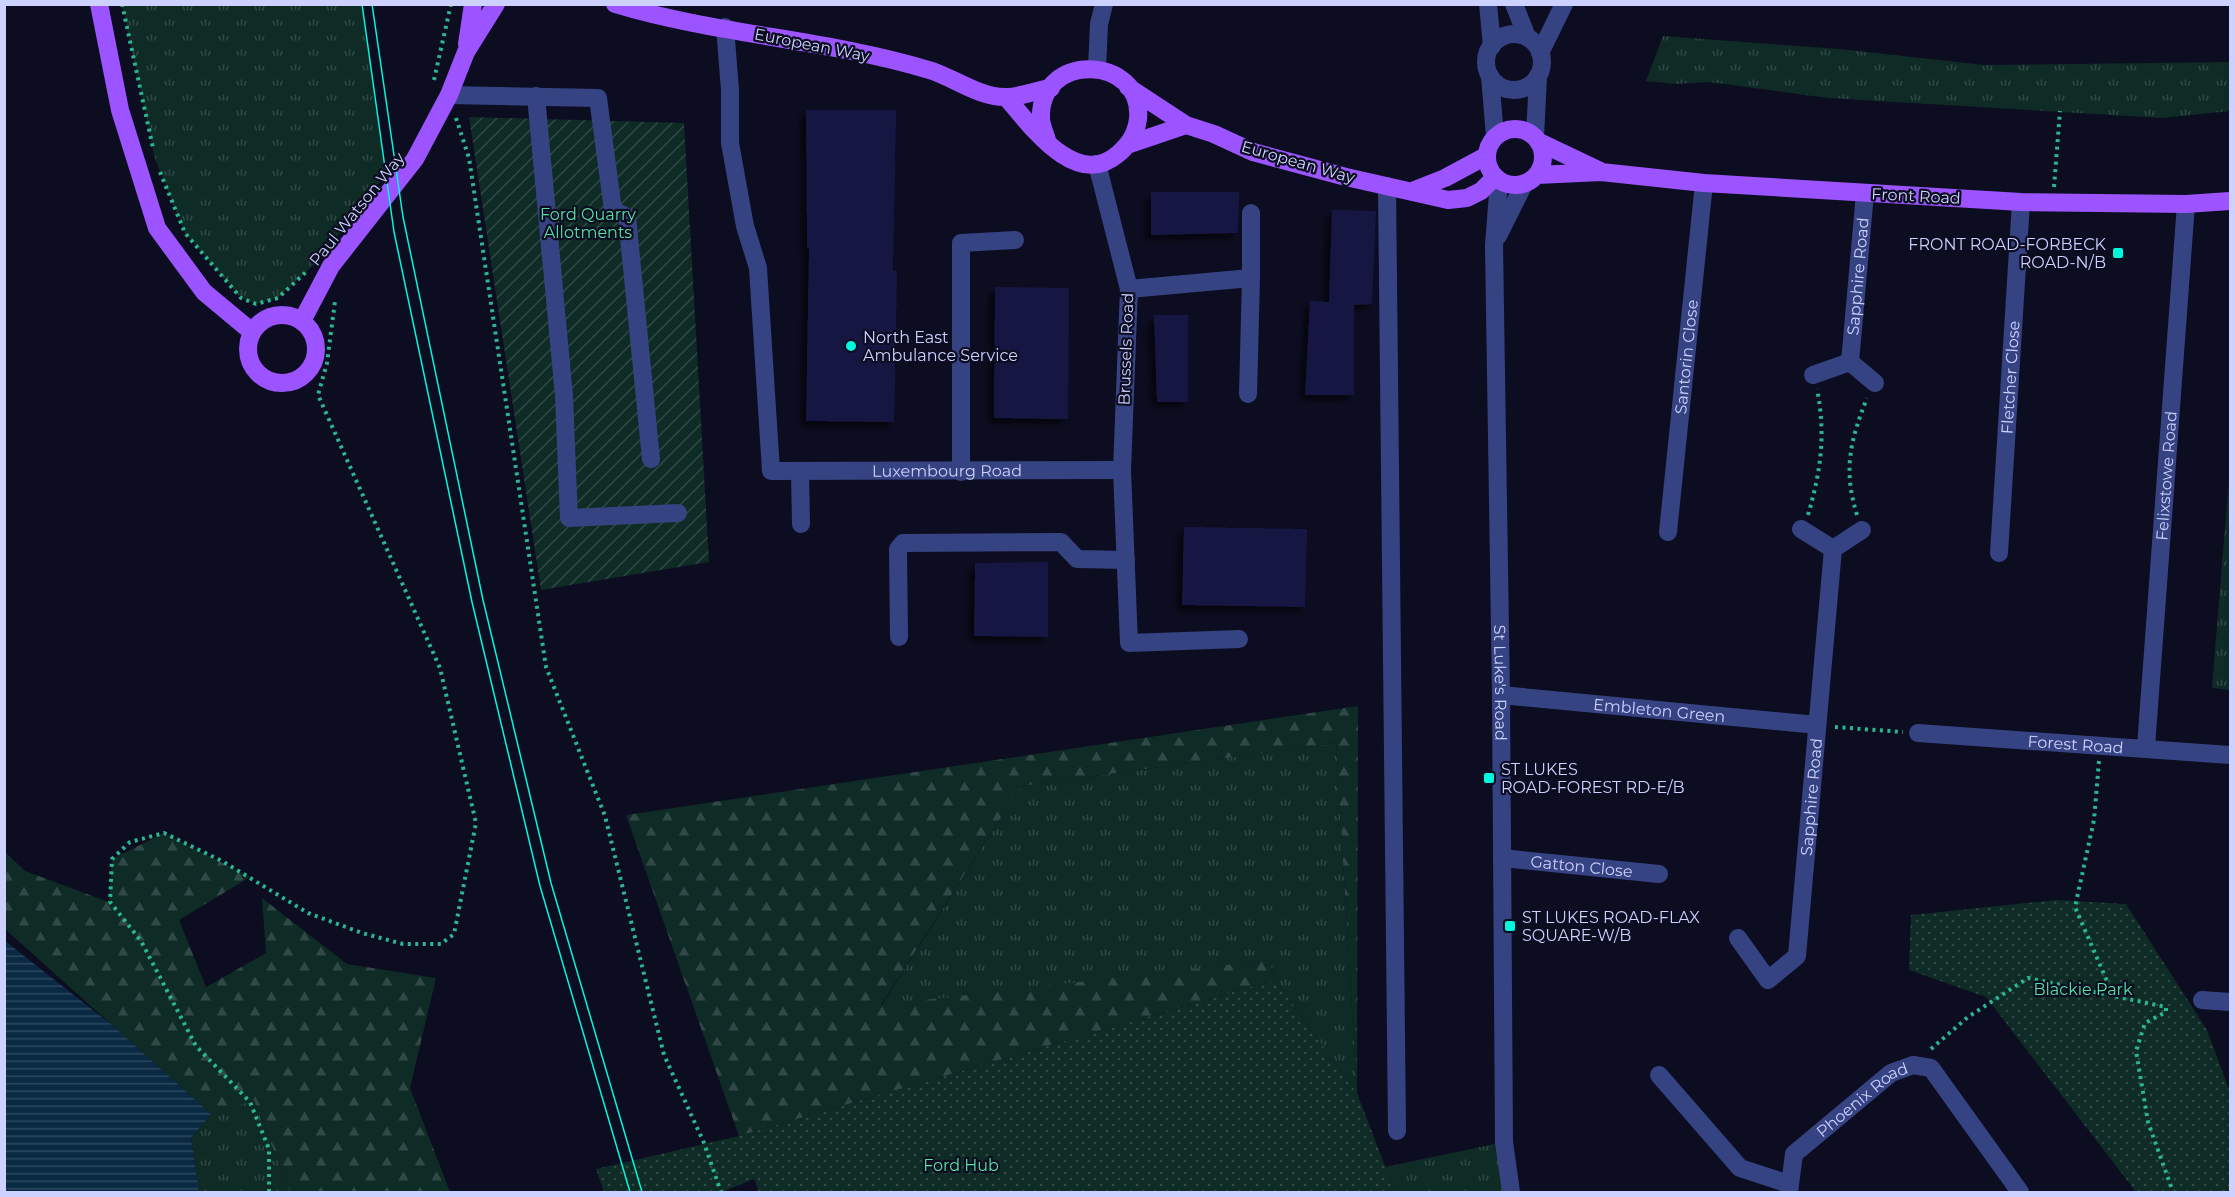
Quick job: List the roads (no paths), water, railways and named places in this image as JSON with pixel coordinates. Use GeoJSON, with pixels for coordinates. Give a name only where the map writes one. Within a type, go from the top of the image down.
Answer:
{"type":"FeatureCollection","features":[{"type":"Feature","properties":{"kind":"main road"},"geometry":{"type":"LineString","coordinates":[[99,4],[120,110],[157,228],[204,292],[252,332]]}},
{"type":"Feature","properties":{"kind":"main road"},"geometry":{"type":"LineString","coordinates":[[466,52],[473,4]]}},
{"type":"Feature","properties":{"kind":"main road"},"geometry":{"type":"LineString","coordinates":[[302,321],[331,266],[415,159],[441,90],[496,4]]}},
{"type":"Feature","properties":{"kind":"main road","name":"European Way"},"geometry":{"type":"LineString","coordinates":[[615,4],[651,15],[724,27],[930,70],[984,93],[1006,97]]}},
{"type":"Feature","properties":{"kind":"main road"},"geometry":{"type":"LineString","coordinates":[[1047,140],[1041,118],[1046,94],[1060,77],[1081,68],[1097,68],[1114,74],[1128,87],[1137,106],[1138,118],[1130,144]]}},
{"type":"Feature","properties":{"kind":"main road","name":"European Way"},"geometry":{"type":"LineString","coordinates":[[1128,87],[1186,125],[1214,134],[1253,152],[1387,186],[1448,200],[1467,198],[1482,192],[1497,179]]}},
{"type":"Feature","properties":{"kind":"main road"},"geometry":{"type":"LineString","coordinates":[[1006,97],[1051,88]]}},
{"type":"Feature","properties":{"kind":"main road"},"geometry":{"type":"LineString","coordinates":[[1006,97],[1055,151],[1073,162],[1097,164],[1111,160],[1130,144],[1186,125]]}},
{"type":"Feature","properties":{"kind":"main road"},"geometry":{"type":"LineString","coordinates":[[1513,129],[1524,130],[1537,140],[1601,172],[1508,185],[1497,179],[1488,166],[1486,156],[1495,137],[1513,129]]}},
{"type":"Feature","properties":{"kind":"main road"},"geometry":{"type":"LineString","coordinates":[[1531,180],[1543,157],[1537,140]]}},
{"type":"Feature","properties":{"kind":"main road"},"geometry":{"type":"LineString","coordinates":[[1412,191],[1445,178],[1486,156]]}},
{"type":"Feature","properties":{"kind":"main road","name":"Front Road"},"geometry":{"type":"LineString","coordinates":[[1601,172],[1704,183],[2021,202],[2186,204],[2230,201]]}},
{"type":"Feature","properties":{"kind":"main road"},"geometry":{"type":"LineString","coordinates":[[280,315],[302,321],[314,335],[315,359],[310,370],[295,381],[271,382],[255,369],[248,352],[252,332],[260,323],[280,315]]}},
{"type":"Feature","properties":{"kind":"street"},"geometry":{"type":"LineString","coordinates":[[1097,68],[1099,24],[1104,4]]}},
{"type":"Feature","properties":{"kind":"street"},"geometry":{"type":"LineString","coordinates":[[1488,4],[1492,46],[1487,66],[1490,76],[1495,137]]}},
{"type":"Feature","properties":{"kind":"street"},"geometry":{"type":"LineString","coordinates":[[1514,4],[1527,37],[1540,52],[1542,62],[1538,76],[1537,140]]}},
{"type":"Feature","properties":{"kind":"street"},"geometry":{"type":"LineString","coordinates":[[1540,52],[1564,4]]}},
{"type":"Feature","properties":{"kind":"street","name":"Luxembourg Road"},"geometry":{"type":"LineString","coordinates":[[724,27],[730,90],[730,142],[745,226],[758,268],[771,471],[1122,470]]}},
{"type":"Feature","properties":{"kind":"street"},"geometry":{"type":"LineString","coordinates":[[1492,46],[1509,35],[1527,37]]}},
{"type":"Feature","properties":{"kind":"street"},"geometry":{"type":"LineString","coordinates":[[1490,76],[1497,84],[1512,90],[1526,87],[1538,76]]}},
{"type":"Feature","properties":{"kind":"street"},"geometry":{"type":"LineString","coordinates":[[441,90],[598,98],[613,210],[627,217],[651,459]]}},
{"type":"Feature","properties":{"kind":"street"},"geometry":{"type":"LineString","coordinates":[[536,96],[564,396],[569,518],[678,513]]}},
{"type":"Feature","properties":{"kind":"street","name":"Brussels Road"},"geometry":{"type":"LineString","coordinates":[[1097,164],[1129,289],[1122,470],[1129,644],[1239,639]]}},
{"type":"Feature","properties":{"kind":"street","name":"St Luke's Road"},"geometry":{"type":"LineString","coordinates":[[1497,179],[1494,245],[1501,695],[1504,1142],[1511,1192]]}},
{"type":"Feature","properties":{"kind":"street","name":"St Luke's Road"},"geometry":{"type":"LineString","coordinates":[[1494,245],[1531,180]]}},
{"type":"Feature","properties":{"kind":"street","name":"Santorin Close"},"geometry":{"type":"LineString","coordinates":[[1668,532],[1704,183]]}},
{"type":"Feature","properties":{"kind":"street"},"geometry":{"type":"LineString","coordinates":[[1387,186],[1397,1131]]}},
{"type":"Feature","properties":{"kind":"street","name":"Sapphire Road"},"geometry":{"type":"LineString","coordinates":[[1850,362],[1865,192]]}},
{"type":"Feature","properties":{"kind":"street","name":"Fletcher Close"},"geometry":{"type":"LineString","coordinates":[[1999,553],[2021,202]]}},
{"type":"Feature","properties":{"kind":"street","name":"Felixstowe Road"},"geometry":{"type":"LineString","coordinates":[[2146,747],[2186,204]]}},
{"type":"Feature","properties":{"kind":"street"},"geometry":{"type":"LineString","coordinates":[[1248,394],[1251,213]]}},
{"type":"Feature","properties":{"kind":"street"},"geometry":{"type":"LineString","coordinates":[[961,472],[961,243],[1015,240]]}},
{"type":"Feature","properties":{"kind":"street"},"geometry":{"type":"LineString","coordinates":[[1129,289],[1251,278]]}},
{"type":"Feature","properties":{"kind":"street"},"geometry":{"type":"LineString","coordinates":[[1813,375],[1850,362],[1875,382]]}},
{"type":"Feature","properties":{"kind":"street"},"geometry":{"type":"LineString","coordinates":[[800,471],[801,524]]}},
{"type":"Feature","properties":{"kind":"street"},"geometry":{"type":"LineString","coordinates":[[1801,529],[1833,549],[1862,530]]}},
{"type":"Feature","properties":{"kind":"street"},"geometry":{"type":"LineString","coordinates":[[899,637],[898,549],[903,543],[1061,542],[1077,559],[1126,560]]}},
{"type":"Feature","properties":{"kind":"street","name":"Sapphire Road"},"geometry":{"type":"LineString","coordinates":[[1738,939],[1768,980],[1797,956],[1833,549]]}},
{"type":"Feature","properties":{"kind":"street","name":"Embleton Green"},"geometry":{"type":"LineString","coordinates":[[1501,695],[1817,725]]}},
{"type":"Feature","properties":{"kind":"street","name":"Forest Road"},"geometry":{"type":"LineString","coordinates":[[1918,733],[2146,747],[2230,755]]}},
{"type":"Feature","properties":{"kind":"street","name":"Gatton Close"},"geometry":{"type":"LineString","coordinates":[[1502,858],[1659,874]]}},
{"type":"Feature","properties":{"kind":"street"},"geometry":{"type":"LineString","coordinates":[[2202,1000],[2230,1002]]}},
{"type":"Feature","properties":{"kind":"street","name":"Phoenix Road"},"geometry":{"type":"LineString","coordinates":[[1789,1188],[1794,1154],[1891,1072],[1913,1065],[1931,1068],[2020,1192]]}},
{"type":"Feature","properties":{"kind":"street"},"geometry":{"type":"LineString","coordinates":[[1659,1075],[1740,1168],[1789,1188]]}},
{"type":"Feature","properties":{"kind":"water"},"geometry":{"type":"Polygon","coordinates":[[[5,941],[112,1025],[211,1114],[191,1138],[199,1192],[5,1192],[5,941]]]}},
{"type":"Feature","properties":{"kind":"tram line"},"geometry":{"type":"LineString","coordinates":[[362,4],[394,232],[472,602],[540,886],[630,1192]]}},
{"type":"Feature","properties":{"kind":"tram line"},"geometry":{"type":"LineString","coordinates":[[372,4],[403,217],[483,600],[551,883],[642,1192]]}},
{"type":"Feature","properties":{"kind":"place","name":"FRONT ROAD-FORBECK ROAD-N/B"},"geometry":{"type":"Point","coordinates":[2118,253]}},
{"type":"Feature","properties":{"kind":"place","name":"North East Ambulance Service"},"geometry":{"type":"Point","coordinates":[851,346]}},
{"type":"Feature","properties":{"kind":"place","name":"ST LUKES ROAD-FOREST RD-E/B"},"geometry":{"type":"Point","coordinates":[1489,778]}},
{"type":"Feature","properties":{"kind":"place","name":"ST LUKES ROAD-FLAX SQUARE-W/B"},"geometry":{"type":"Point","coordinates":[1510,926]}},
{"type":"Feature","properties":{"kind":"park label","name":"Ford Quarry Allotments"},"geometry":{"type":"Point","coordinates":[588,223]}},
{"type":"Feature","properties":{"kind":"park label","name":"Blackie Park"},"geometry":{"type":"Point","coordinates":[2083,989]}},
{"type":"Feature","properties":{"kind":"park label","name":"Ford Hub"},"geometry":{"type":"Point","coordinates":[961,1165]}}]}
